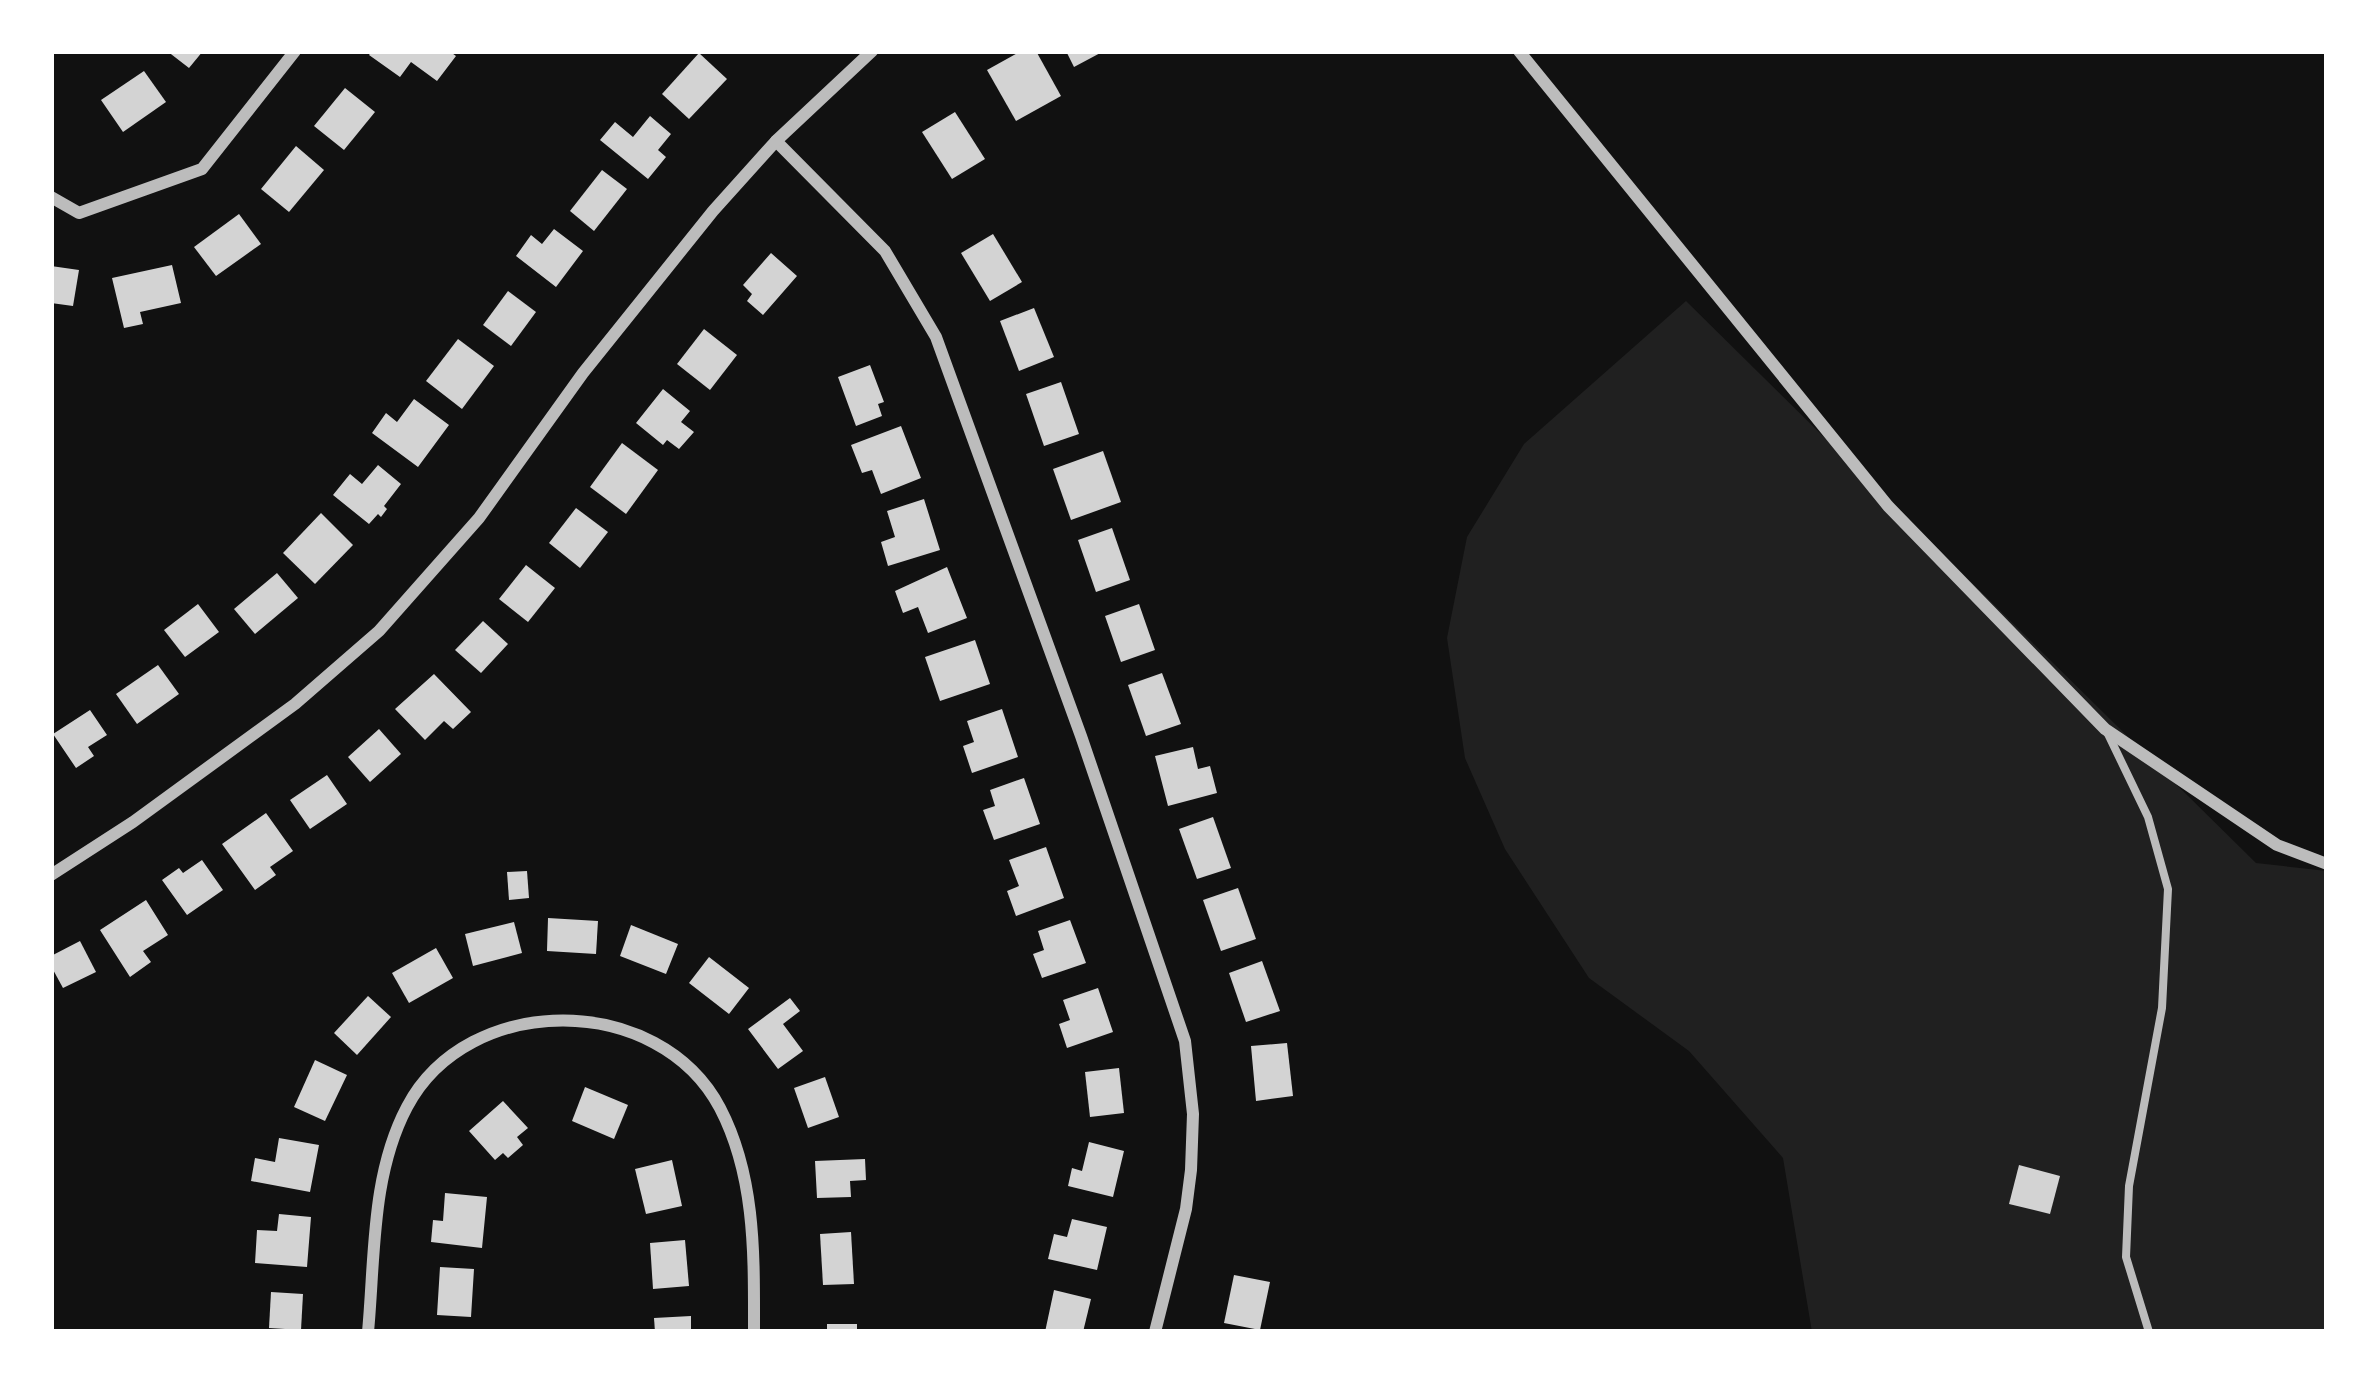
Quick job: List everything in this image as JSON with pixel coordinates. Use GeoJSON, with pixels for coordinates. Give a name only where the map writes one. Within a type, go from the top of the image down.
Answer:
{"type":"FeatureCollection","features":[{"type":"Feature","properties":{"kind":"street"},"geometry":{"type":"LineString","coordinates":[[51,197],[79,214],[202,169],[296,51]]}},
{"type":"Feature","properties":{"kind":"street"},"geometry":{"type":"LineString","coordinates":[[51,875],[133,822],[295,704],[379,631],[479,518],[583,374],[713,211],[776,141],[872,51]]}},
{"type":"Feature","properties":{"kind":"street"},"geometry":{"type":"LineString","coordinates":[[1520,51],[1888,506],[2105,729],[2277,845],[2327,864]]}},
{"type":"Feature","properties":{"kind":"street"},"geometry":{"type":"LineString","coordinates":[[776,141],[885,250],[936,337],[1074,714],[1185,1041],[1193,1114],[1191,1170],[1155,1332]]}},
{"type":"Feature","properties":{"kind":"street"},"geometry":{"type":"LineString","coordinates":[[368,1332],[384,1168],[410,1101],[452,1056],[482,1038],[556,1019],[632,1030],[666,1047],[718,1104],[746,1179],[752,1223],[754,1332]]}},
{"type":"Feature","properties":{"kind":"lane"},"geometry":{"type":"LineString","coordinates":[[2105,729],[2147,817],[2168,889],[2162,1008],[2129,1186],[2126,1257],[2149,1332]]}},
{"type":"Feature","properties":{"kind":"shaded area"},"geometry":{"type":"Polygon","coordinates":[[[1686,301],[2256,863],[2327,871],[2327,1332],[1812,1332],[1783,1158],[1689,1051],[1589,978],[1505,849],[1465,758],[1447,638],[1467,537],[1524,444],[1686,301]]]}},
{"type":"Feature","properties":{"kind":"building"},"geometry":{"type":"Polygon","coordinates":[[[167,51],[203,51],[189,68],[167,51]]]}},
{"type":"Feature","properties":{"kind":"building"},"geometry":{"type":"Polygon","coordinates":[[[372,51],[449,51],[456,56],[437,81],[411,62],[400,77],[369,55],[372,51]]]}},
{"type":"Feature","properties":{"kind":"building"},"geometry":{"type":"Polygon","coordinates":[[[1021,51],[1036,51],[1061,96],[1016,121],[987,70],[1021,51]]]}},
{"type":"Feature","properties":{"kind":"building"},"geometry":{"type":"Polygon","coordinates":[[[1066,51],[1104,51],[1074,67],[1066,51]]]}},
{"type":"Feature","properties":{"kind":"building"},"geometry":{"type":"Polygon","coordinates":[[[699,53],[727,79],[689,119],[662,94],[699,53]]]}},
{"type":"Feature","properties":{"kind":"building"},"geometry":{"type":"Polygon","coordinates":[[[144,71],[166,102],[123,132],[101,100],[144,71]]]}},
{"type":"Feature","properties":{"kind":"building"},"geometry":{"type":"Polygon","coordinates":[[[345,88],[375,112],[344,150],[314,126],[345,88]]]}},
{"type":"Feature","properties":{"kind":"building"},"geometry":{"type":"Polygon","coordinates":[[[955,112],[985,159],[952,179],[922,132],[955,112]]]}},
{"type":"Feature","properties":{"kind":"building"},"geometry":{"type":"Polygon","coordinates":[[[650,116],[671,134],[658,150],[666,157],[648,179],[600,140],[615,122],[633,137],[650,116]]]}},
{"type":"Feature","properties":{"kind":"building"},"geometry":{"type":"Polygon","coordinates":[[[296,146],[324,170],[289,212],[261,189],[296,146]]]}},
{"type":"Feature","properties":{"kind":"building"},"geometry":{"type":"Polygon","coordinates":[[[602,170],[627,189],[594,231],[570,211],[602,170]]]}},
{"type":"Feature","properties":{"kind":"building"},"geometry":{"type":"Polygon","coordinates":[[[239,214],[261,244],[216,276],[194,247],[239,214]]]}},
{"type":"Feature","properties":{"kind":"building"},"geometry":{"type":"Polygon","coordinates":[[[554,229],[583,251],[556,287],[516,256],[531,235],[542,244],[554,229]]]}},
{"type":"Feature","properties":{"kind":"building"},"geometry":{"type":"Polygon","coordinates":[[[993,234],[1022,282],[990,301],[961,253],[993,234]]]}},
{"type":"Feature","properties":{"kind":"building"},"geometry":{"type":"Polygon","coordinates":[[[771,253],[797,276],[763,315],[747,301],[752,294],[743,285],[771,253]]]}},
{"type":"Feature","properties":{"kind":"building"},"geometry":{"type":"Polygon","coordinates":[[[172,265],[181,303],[140,312],[143,324],[124,328],[112,278],[172,265]]]}},
{"type":"Feature","properties":{"kind":"building"},"geometry":{"type":"Polygon","coordinates":[[[51,266],[79,270],[73,306],[51,303],[51,266]]]}},
{"type":"Feature","properties":{"kind":"building"},"geometry":{"type":"Polygon","coordinates":[[[508,291],[536,312],[511,346],[483,325],[508,291]]]}},
{"type":"Feature","properties":{"kind":"building"},"geometry":{"type":"Polygon","coordinates":[[[1034,308],[1054,357],[1019,371],[1000,321],[1034,308]]]}},
{"type":"Feature","properties":{"kind":"building"},"geometry":{"type":"Polygon","coordinates":[[[704,329],[737,355],[710,390],[677,364],[704,329]]]}},
{"type":"Feature","properties":{"kind":"building"},"geometry":{"type":"Polygon","coordinates":[[[458,339],[494,366],[462,409],[426,381],[458,339]]]}},
{"type":"Feature","properties":{"kind":"building"},"geometry":{"type":"Polygon","coordinates":[[[870,365],[884,402],[878,404],[882,416],[856,426],[838,377],[870,365]]]}},
{"type":"Feature","properties":{"kind":"building"},"geometry":{"type":"Polygon","coordinates":[[[1061,382],[1079,434],[1044,446],[1026,394],[1061,382]]]}},
{"type":"Feature","properties":{"kind":"building"},"geometry":{"type":"Polygon","coordinates":[[[663,389],[690,411],[681,422],[694,432],[679,449],[667,440],[663,445],[636,423],[663,389]]]}},
{"type":"Feature","properties":{"kind":"building"},"geometry":{"type":"Polygon","coordinates":[[[414,399],[449,425],[418,467],[372,433],[386,413],[397,422],[414,399]]]}},
{"type":"Feature","properties":{"kind":"building"},"geometry":{"type":"Polygon","coordinates":[[[901,426],[921,478],[881,494],[872,470],[862,473],[851,445],[901,426]]]}},
{"type":"Feature","properties":{"kind":"building"},"geometry":{"type":"Polygon","coordinates":[[[622,443],[658,470],[626,514],[590,487],[622,443]]]}},
{"type":"Feature","properties":{"kind":"building"},"geometry":{"type":"Polygon","coordinates":[[[1103,451],[1121,502],[1071,520],[1053,469],[1103,451]]]}},
{"type":"Feature","properties":{"kind":"building"},"geometry":{"type":"Polygon","coordinates":[[[378,465],[401,484],[381,517],[378,514],[369,524],[333,495],[350,474],[362,484],[378,465]]]}},
{"type":"Feature","properties":{"kind":"building"},"geometry":{"type":"Polygon","coordinates":[[[924,499],[940,550],[888,566],[881,542],[895,537],[887,511],[924,499]]]}},
{"type":"Feature","properties":{"kind":"building"},"geometry":{"type":"Polygon","coordinates":[[[576,508],[608,532],[580,568],[549,543],[576,508]]]}},
{"type":"Feature","properties":{"kind":"building"},"geometry":{"type":"Polygon","coordinates":[[[321,513],[353,545],[315,584],[283,553],[321,513]]]}},
{"type":"Feature","properties":{"kind":"building"},"geometry":{"type":"Polygon","coordinates":[[[1112,528],[1130,580],[1096,592],[1078,540],[1112,528]]]}},
{"type":"Feature","properties":{"kind":"building"},"geometry":{"type":"Polygon","coordinates":[[[526,565],[555,588],[528,622],[499,599],[526,565]]]}},
{"type":"Feature","properties":{"kind":"building"},"geometry":{"type":"Polygon","coordinates":[[[947,567],[967,618],[928,633],[918,607],[903,613],[895,591],[947,567]]]}},
{"type":"Feature","properties":{"kind":"building"},"geometry":{"type":"Polygon","coordinates":[[[277,573],[298,598],[255,634],[234,609],[277,573]]]}},
{"type":"Feature","properties":{"kind":"building"},"geometry":{"type":"Polygon","coordinates":[[[198,604],[219,632],[185,657],[164,630],[198,604]]]}},
{"type":"Feature","properties":{"kind":"building"},"geometry":{"type":"Polygon","coordinates":[[[1139,604],[1155,650],[1121,662],[1105,616],[1139,604]]]}},
{"type":"Feature","properties":{"kind":"building"},"geometry":{"type":"Polygon","coordinates":[[[483,621],[508,644],[481,673],[455,650],[483,621]]]}},
{"type":"Feature","properties":{"kind":"building"},"geometry":{"type":"Polygon","coordinates":[[[975,640],[990,684],[940,701],[925,657],[975,640]]]}},
{"type":"Feature","properties":{"kind":"building"},"geometry":{"type":"Polygon","coordinates":[[[158,665],[179,694],[137,724],[116,694],[158,665]]]}},
{"type":"Feature","properties":{"kind":"building"},"geometry":{"type":"Polygon","coordinates":[[[1162,673],[1181,724],[1146,736],[1128,685],[1162,673]]]}},
{"type":"Feature","properties":{"kind":"building"},"geometry":{"type":"Polygon","coordinates":[[[434,674],[471,712],[453,729],[444,721],[425,740],[395,709],[434,674]]]}},
{"type":"Feature","properties":{"kind":"building"},"geometry":{"type":"Polygon","coordinates":[[[1002,709],[1018,757],[972,773],[963,746],[974,742],[967,721],[1002,709]]]}},
{"type":"Feature","properties":{"kind":"building"},"geometry":{"type":"Polygon","coordinates":[[[90,710],[107,735],[88,747],[94,756],[76,768],[53,734],[90,710]]]}},
{"type":"Feature","properties":{"kind":"building"},"geometry":{"type":"Polygon","coordinates":[[[379,729],[401,754],[370,782],[348,757],[379,729]]]}},
{"type":"Feature","properties":{"kind":"building"},"geometry":{"type":"Polygon","coordinates":[[[1193,747],[1198,769],[1210,766],[1217,793],[1168,806],[1155,756],[1193,747]]]}},
{"type":"Feature","properties":{"kind":"building"},"geometry":{"type":"Polygon","coordinates":[[[327,775],[347,804],[310,829],[290,800],[327,775]]]}},
{"type":"Feature","properties":{"kind":"building"},"geometry":{"type":"Polygon","coordinates":[[[1024,778],[1040,824],[994,840],[983,810],[995,806],[990,790],[1024,778]]]}},
{"type":"Feature","properties":{"kind":"building"},"geometry":{"type":"Polygon","coordinates":[[[266,813],[293,851],[270,867],[276,875],[255,890],[222,844],[266,813]]]}},
{"type":"Feature","properties":{"kind":"building"},"geometry":{"type":"Polygon","coordinates":[[[1213,817],[1231,868],[1197,879],[1179,829],[1213,817]]]}},
{"type":"Feature","properties":{"kind":"building"},"geometry":{"type":"Polygon","coordinates":[[[1046,847],[1064,898],[1016,916],[1007,891],[1019,886],[1009,860],[1046,847]]]}},
{"type":"Feature","properties":{"kind":"building"},"geometry":{"type":"Polygon","coordinates":[[[202,860],[223,890],[187,915],[162,880],[202,860]]]}},
{"type":"Feature","properties":{"kind":"building"},"geometry":{"type":"Polygon","coordinates":[[[527,871],[529,898],[509,900],[507,872],[527,871]]]}},
{"type":"Feature","properties":{"kind":"building"},"geometry":{"type":"Polygon","coordinates":[[[1238,888],[1256,939],[1221,951],[1203,900],[1238,888]]]}},
{"type":"Feature","properties":{"kind":"building"},"geometry":{"type":"Polygon","coordinates":[[[146,900],[168,935],[143,951],[151,962],[130,977],[100,930],[146,900]]]}},
{"type":"Feature","properties":{"kind":"building"},"geometry":{"type":"Polygon","coordinates":[[[548,918],[598,921],[596,954],[547,951],[548,918]]]}},
{"type":"Feature","properties":{"kind":"building"},"geometry":{"type":"Polygon","coordinates":[[[1070,920],[1086,963],[1042,978],[1033,954],[1044,950],[1038,931],[1070,920]]]}},
{"type":"Feature","properties":{"kind":"building"},"geometry":{"type":"Polygon","coordinates":[[[514,922],[522,953],[473,966],[465,934],[514,922]]]}},
{"type":"Feature","properties":{"kind":"building"},"geometry":{"type":"Polygon","coordinates":[[[631,925],[678,944],[666,974],[620,956],[631,925]]]}},
{"type":"Feature","properties":{"kind":"building"},"geometry":{"type":"Polygon","coordinates":[[[80,941],[96,972],[63,988],[51,956],[80,941]]]}},
{"type":"Feature","properties":{"kind":"building"},"geometry":{"type":"Polygon","coordinates":[[[436,948],[453,978],[409,1003],[392,973],[436,948]]]}},
{"type":"Feature","properties":{"kind":"building"},"geometry":{"type":"Polygon","coordinates":[[[709,957],[749,988],[729,1014],[689,983],[709,957]]]}},
{"type":"Feature","properties":{"kind":"building"},"geometry":{"type":"Polygon","coordinates":[[[1262,961],[1280,1011],[1246,1022],[1229,973],[1262,961]]]}},
{"type":"Feature","properties":{"kind":"building"},"geometry":{"type":"Polygon","coordinates":[[[1098,988],[1113,1032],[1067,1048],[1059,1024],[1070,1020],[1063,1000],[1098,988]]]}},
{"type":"Feature","properties":{"kind":"building"},"geometry":{"type":"Polygon","coordinates":[[[368,996],[391,1017],[357,1055],[334,1033],[368,996]]]}},
{"type":"Feature","properties":{"kind":"building"},"geometry":{"type":"Polygon","coordinates":[[[790,998],[800,1011],[783,1024],[803,1051],[778,1069],[748,1029],[790,998]]]}},
{"type":"Feature","properties":{"kind":"building"},"geometry":{"type":"Polygon","coordinates":[[[1287,1043],[1293,1096],[1256,1101],[1251,1046],[1287,1043]]]}},
{"type":"Feature","properties":{"kind":"building"},"geometry":{"type":"Polygon","coordinates":[[[315,1060],[347,1075],[325,1121],[294,1107],[315,1060]]]}},
{"type":"Feature","properties":{"kind":"building"},"geometry":{"type":"Polygon","coordinates":[[[1119,1068],[1124,1113],[1090,1117],[1085,1072],[1119,1068]]]}},
{"type":"Feature","properties":{"kind":"building"},"geometry":{"type":"Polygon","coordinates":[[[825,1077],[839,1117],[808,1128],[794,1088],[825,1077]]]}},
{"type":"Feature","properties":{"kind":"building"},"geometry":{"type":"Polygon","coordinates":[[[585,1087],[628,1105],[614,1139],[572,1121],[585,1087]]]}},
{"type":"Feature","properties":{"kind":"building"},"geometry":{"type":"Polygon","coordinates":[[[503,1101],[528,1128],[517,1137],[523,1145],[508,1158],[503,1153],[495,1160],[469,1131],[503,1101]]]}},
{"type":"Feature","properties":{"kind":"building"},"geometry":{"type":"Polygon","coordinates":[[[279,1138],[319,1145],[310,1192],[251,1181],[255,1158],[275,1162],[279,1138]]]}},
{"type":"Feature","properties":{"kind":"building"},"geometry":{"type":"Polygon","coordinates":[[[1089,1142],[1124,1151],[1113,1197],[1068,1186],[1072,1168],[1082,1171],[1089,1142]]]}},
{"type":"Feature","properties":{"kind":"building"},"geometry":{"type":"Polygon","coordinates":[[[865,1159],[866,1180],[850,1181],[851,1197],[817,1198],[815,1161],[865,1159]]]}},
{"type":"Feature","properties":{"kind":"building"},"geometry":{"type":"Polygon","coordinates":[[[672,1160],[682,1206],[646,1214],[635,1169],[672,1160]]]}},
{"type":"Feature","properties":{"kind":"building"},"geometry":{"type":"Polygon","coordinates":[[[2019,1165],[2060,1176],[2050,1214],[2009,1204],[2019,1165]]]}},
{"type":"Feature","properties":{"kind":"building"},"geometry":{"type":"Polygon","coordinates":[[[445,1193],[487,1197],[482,1248],[431,1242],[433,1220],[443,1221],[445,1193]]]}},
{"type":"Feature","properties":{"kind":"building"},"geometry":{"type":"Polygon","coordinates":[[[279,1214],[311,1217],[307,1267],[255,1263],[257,1230],[277,1231],[279,1214]]]}},
{"type":"Feature","properties":{"kind":"building"},"geometry":{"type":"Polygon","coordinates":[[[1072,1219],[1107,1227],[1097,1270],[1048,1259],[1054,1234],[1067,1237],[1072,1219]]]}},
{"type":"Feature","properties":{"kind":"building"},"geometry":{"type":"Polygon","coordinates":[[[851,1232],[854,1284],[823,1285],[820,1234],[851,1232]]]}},
{"type":"Feature","properties":{"kind":"building"},"geometry":{"type":"Polygon","coordinates":[[[685,1240],[689,1286],[653,1289],[650,1243],[685,1240]]]}},
{"type":"Feature","properties":{"kind":"building"},"geometry":{"type":"Polygon","coordinates":[[[440,1267],[474,1269],[471,1317],[437,1315],[440,1267]]]}},
{"type":"Feature","properties":{"kind":"building"},"geometry":{"type":"Polygon","coordinates":[[[1234,1275],[1270,1282],[1260,1330],[1224,1323],[1234,1275]]]}},
{"type":"Feature","properties":{"kind":"building"},"geometry":{"type":"Polygon","coordinates":[[[1054,1290],[1091,1299],[1083,1332],[1045,1332],[1054,1290]]]}},
{"type":"Feature","properties":{"kind":"building"},"geometry":{"type":"Polygon","coordinates":[[[271,1292],[303,1294],[301,1330],[269,1328],[271,1292]]]}},
{"type":"Feature","properties":{"kind":"building"},"geometry":{"type":"Polygon","coordinates":[[[691,1316],[691,1332],[655,1332],[654,1318],[691,1316]]]}},
{"type":"Feature","properties":{"kind":"building"},"geometry":{"type":"Polygon","coordinates":[[[827,1324],[857,1324],[857,1332],[827,1332],[827,1324]]]}}]}
